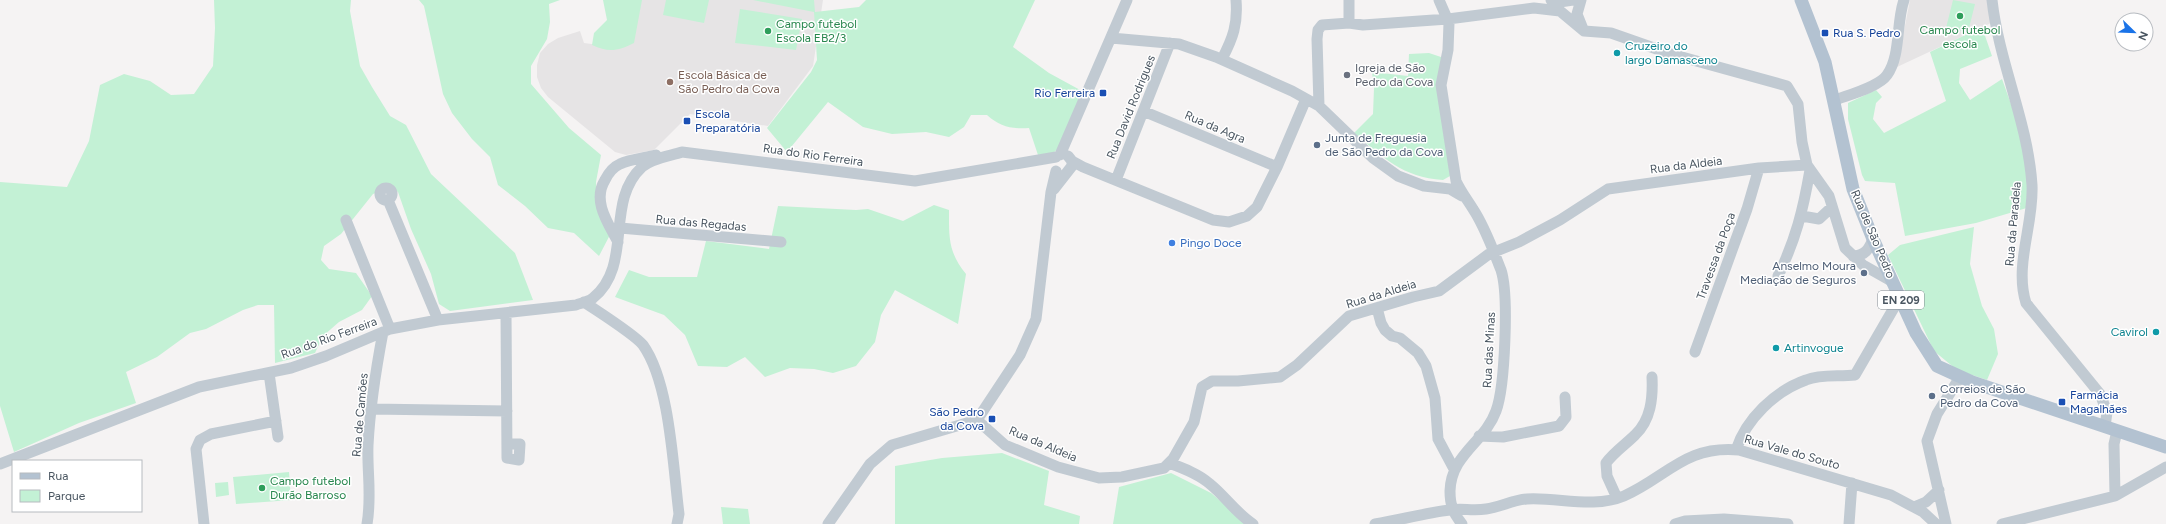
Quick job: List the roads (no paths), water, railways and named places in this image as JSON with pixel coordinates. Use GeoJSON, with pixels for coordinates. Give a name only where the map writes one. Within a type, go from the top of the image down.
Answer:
{"type":"FeatureCollection","features":[{"type":"Feature","properties":{"kind":"main road","name":"Rua de São Pedro"},"geometry":{"type":"LineString","coordinates":[[1801,0],[1825,62],[1835,100],[1853,189],[1873,239],[1901,300],[1923,345],[1937,366],[1960,377],[2166,447]]}},
{"type":"Feature","properties":{"kind":"street"},"geometry":{"type":"LineString","coordinates":[[828,524],[870,464],[892,445],[977,420],[1020,355],[1036,319],[1051,192],[1063,164],[1069,137],[1127,0]]}},
{"type":"Feature","properties":{"kind":"street"},"geometry":{"type":"LineString","coordinates":[[1222,59],[1229,45],[1237,19],[1236,0]]}},
{"type":"Feature","properties":{"kind":"street"},"geometry":{"type":"LineString","coordinates":[[1349,0],[1349,23]]}},
{"type":"Feature","properties":{"kind":"street"},"geometry":{"type":"LineString","coordinates":[[1439,0],[1449,23],[1448,50],[1441,85],[1456,181],[1462,196]]}},
{"type":"Feature","properties":{"kind":"street"},"geometry":{"type":"LineString","coordinates":[[1319,106],[1318,30],[1322,24],[1349,23],[1363,25],[1448,19],[1554,5],[1573,0]]}},
{"type":"Feature","properties":{"kind":"street"},"geometry":{"type":"LineString","coordinates":[[1581,0],[1577,14],[1584,31]]}},
{"type":"Feature","properties":{"kind":"street"},"geometry":{"type":"LineString","coordinates":[[1835,100],[1869,87],[1887,76],[1893,63],[1904,0]]}},
{"type":"Feature","properties":{"kind":"street","name":"Rua da Paradela"},"geometry":{"type":"LineString","coordinates":[[1992,0],[2002,55],[2029,154],[2032,186],[2022,271],[2022,289],[2026,303],[2100,394],[2107,412],[2105,427]]}},
{"type":"Feature","properties":{"kind":"street"},"geometry":{"type":"LineString","coordinates":[[1554,5],[1584,31],[1611,33],[1672,54],[1787,86],[1798,104],[1802,142],[1809,167],[1829,196],[1845,248],[1863,265],[1893,282]]}},
{"type":"Feature","properties":{"kind":"street"},"geometry":{"type":"LineString","coordinates":[[1111,38],[1170,43],[1222,59],[1292,90],[1319,106],[1373,158],[1398,176],[1424,186],[1450,189],[1462,196]]}},
{"type":"Feature","properties":{"kind":"street","name":"Rua David Rodrigues"},"geometry":{"type":"LineString","coordinates":[[1116,180],[1170,43]]}},
{"type":"Feature","properties":{"kind":"street"},"geometry":{"type":"LineString","coordinates":[[1116,180],[1213,220],[1229,222],[1247,216],[1257,207],[1277,167],[1306,99]]}},
{"type":"Feature","properties":{"kind":"street","name":"Rua da Agra"},"geometry":{"type":"LineString","coordinates":[[1143,111],[1277,167]]}},
{"type":"Feature","properties":{"kind":"street"},"geometry":{"type":"LineString","coordinates":[[618,243],[604,214],[599,198],[601,186],[609,173],[620,164],[664,153],[682,152]]}},
{"type":"Feature","properties":{"kind":"street","name":"Rua do Rio Ferreira"},"geometry":{"type":"LineString","coordinates":[[0,464],[199,387],[291,368],[326,356],[386,331],[438,320],[506,313],[584,302],[592,299],[603,288],[612,272],[618,243],[621,206],[628,187],[643,167],[658,159],[682,152],[915,181],[1026,163],[1063,164],[1083,167],[1116,180]]}},
{"type":"Feature","properties":{"kind":"street"},"geometry":{"type":"LineString","coordinates":[[1778,276],[1792,246],[1802,216],[1809,167]]}},
{"type":"Feature","properties":{"kind":"street","name":"Rua da Aldeia"},"geometry":{"type":"LineString","coordinates":[[977,420],[1005,445],[1058,467],[1099,478],[1122,477],[1164,468],[1169,463],[1194,422],[1202,386],[1212,381],[1238,381],[1280,377],[1297,365],[1349,316],[1412,297],[1439,291],[1493,252],[1519,242],[1560,220],[1608,189],[1759,168],[1809,167]]}},
{"type":"Feature","properties":{"kind":"street","name":"Travessa da Poça"},"geometry":{"type":"LineString","coordinates":[[1695,352],[1747,209],[1759,168]]}},
{"type":"Feature","properties":{"kind":"street","name":"Rua das Minas"},"geometry":{"type":"LineString","coordinates":[[1452,509],[1451,482],[1454,469],[1496,412],[1502,384],[1504,291],[1502,272],[1474,210],[1462,196]]}},
{"type":"Feature","properties":{"kind":"street"},"geometry":{"type":"LineString","coordinates":[[599,198],[607,209],[612,210],[621,206]]}},
{"type":"Feature","properties":{"kind":"street"},"geometry":{"type":"LineString","coordinates":[[388,200],[438,320]]}},
{"type":"Feature","properties":{"kind":"street"},"geometry":{"type":"LineString","coordinates":[[1802,216],[1819,219],[1832,207]]}},
{"type":"Feature","properties":{"kind":"street"},"geometry":{"type":"LineString","coordinates":[[346,220],[386,331]]}},
{"type":"Feature","properties":{"kind":"street","name":"Rua das Regadas"},"geometry":{"type":"LineString","coordinates":[[620,228],[781,242]]}},
{"type":"Feature","properties":{"kind":"street"},"geometry":{"type":"LineString","coordinates":[[1853,256],[1863,255],[1870,248],[1873,239]]}},
{"type":"Feature","properties":{"kind":"street"},"geometry":{"type":"LineString","coordinates":[[1736,450],[1740,436],[1755,417],[1768,403],[1785,390],[1807,379],[1855,375],[1895,306],[1901,300]]}},
{"type":"Feature","properties":{"kind":"street"},"geometry":{"type":"LineString","coordinates":[[584,302],[642,344],[655,365],[664,401],[679,514],[677,524]]}},
{"type":"Feature","properties":{"kind":"street"},"geometry":{"type":"LineString","coordinates":[[1377,308],[1381,323],[1385,330],[1392,336],[1400,338],[1418,353],[1426,366],[1435,398],[1438,439],[1454,469]]}},
{"type":"Feature","properties":{"kind":"street"},"geometry":{"type":"LineString","coordinates":[[506,313],[507,444]]}},
{"type":"Feature","properties":{"kind":"street","name":"Rua de Camões"},"geometry":{"type":"LineString","coordinates":[[366,524],[370,503],[368,446],[371,409],[386,331]]}},
{"type":"Feature","properties":{"kind":"street"},"geometry":{"type":"LineString","coordinates":[[269,372],[278,437]]}},
{"type":"Feature","properties":{"kind":"street"},"geometry":{"type":"LineString","coordinates":[[1617,498],[1607,476],[1606,463],[1613,453],[1635,436],[1644,424],[1653,395],[1652,377]]}},
{"type":"Feature","properties":{"kind":"street"},"geometry":{"type":"LineString","coordinates":[[1946,524],[1927,441],[1937,414],[1960,377]]}},
{"type":"Feature","properties":{"kind":"street"},"geometry":{"type":"LineString","coordinates":[[1479,436],[1503,437],[1559,426],[1566,417],[1565,397]]}},
{"type":"Feature","properties":{"kind":"street"},"geometry":{"type":"LineString","coordinates":[[371,409],[507,411]]}},
{"type":"Feature","properties":{"kind":"street"},"geometry":{"type":"LineString","coordinates":[[204,524],[196,449],[200,440],[211,434],[276,421]]}},
{"type":"Feature","properties":{"kind":"street"},"geometry":{"type":"LineString","coordinates":[[2115,496],[2114,444],[2118,431]]}},
{"type":"Feature","properties":{"kind":"street","name":"Rua Vale do Souto"},"geometry":{"type":"LineString","coordinates":[[1375,524],[1452,509],[1470,511],[1526,500],[1590,502],[1617,498],[1638,488],[1684,458],[1708,451],[1736,450],[1891,495],[1923,512],[1936,524]]}},
{"type":"Feature","properties":{"kind":"street"},"geometry":{"type":"LineString","coordinates":[[1169,463],[1189,470],[1210,483],[1230,505],[1253,524]]}},
{"type":"Feature","properties":{"kind":"street"},"geometry":{"type":"LineString","coordinates":[[2002,524],[2115,496],[2166,467]]}},
{"type":"Feature","properties":{"kind":"street"},"geometry":{"type":"LineString","coordinates":[[1848,524],[1852,483]]}},
{"type":"Feature","properties":{"kind":"street"},"geometry":{"type":"LineString","coordinates":[[1914,507],[1926,502],[1939,490]]}},
{"type":"Feature","properties":{"kind":"street"},"geometry":{"type":"LineString","coordinates":[[1452,509],[1462,524]]}},
{"type":"Feature","properties":{"kind":"street"},"geometry":{"type":"LineString","coordinates":[[1675,524],[1685,521],[1724,519],[1788,524]]}},
{"type":"Feature","properties":{"kind":"street"},"geometry":{"type":"LineString","coordinates":[[1750,524],[1761,521]]}},
{"type":"Feature","properties":{"kind":"place","name":"Campo futebol escola"},"geometry":{"type":"Point","coordinates":[1960,16]}},
{"type":"Feature","properties":{"kind":"place","name":"Campo futebol Escola EB2/3"},"geometry":{"type":"Point","coordinates":[768,31]}},
{"type":"Feature","properties":{"kind":"place","name":"Rua S. Pedro"},"geometry":{"type":"Point","coordinates":[1825,33]}},
{"type":"Feature","properties":{"kind":"place","name":"Cruzeiro do largo Damasceno"},"geometry":{"type":"Point","coordinates":[1617,53]}},
{"type":"Feature","properties":{"kind":"place","name":"Igreja de São Pedro da Cova"},"geometry":{"type":"Point","coordinates":[1347,75]}},
{"type":"Feature","properties":{"kind":"place","name":"Escola Básica de São Pedro da Cova"},"geometry":{"type":"Point","coordinates":[670,82]}},
{"type":"Feature","properties":{"kind":"place","name":"Rio Ferreira"},"geometry":{"type":"Point","coordinates":[1103,93]}},
{"type":"Feature","properties":{"kind":"place","name":"Escola Preparatória"},"geometry":{"type":"Point","coordinates":[687,121]}},
{"type":"Feature","properties":{"kind":"place","name":"Junta de Freguesia de São Pedro da Cova"},"geometry":{"type":"Point","coordinates":[1317,145]}},
{"type":"Feature","properties":{"kind":"place","name":"Pingo Doce"},"geometry":{"type":"Point","coordinates":[1172,243]}},
{"type":"Feature","properties":{"kind":"place","name":"Anselmo Moura Mediação de Seguros"},"geometry":{"type":"Point","coordinates":[1864,273]}},
{"type":"Feature","properties":{"kind":"place","name":"Cavirol"},"geometry":{"type":"Point","coordinates":[2156,332]}},
{"type":"Feature","properties":{"kind":"place","name":"Artinvogue"},"geometry":{"type":"Point","coordinates":[1776,348]}},
{"type":"Feature","properties":{"kind":"place","name":"Correios de São Pedro da Cova"},"geometry":{"type":"Point","coordinates":[1932,396]}},
{"type":"Feature","properties":{"kind":"place","name":"Farmácia Magalhães"},"geometry":{"type":"Point","coordinates":[2062,402]}},
{"type":"Feature","properties":{"kind":"place","name":"São Pedro da Cova"},"geometry":{"type":"Point","coordinates":[992,419]}},
{"type":"Feature","properties":{"kind":"place","name":"Campo futebol Durão Barroso"},"geometry":{"type":"Point","coordinates":[262,488]}}]}
